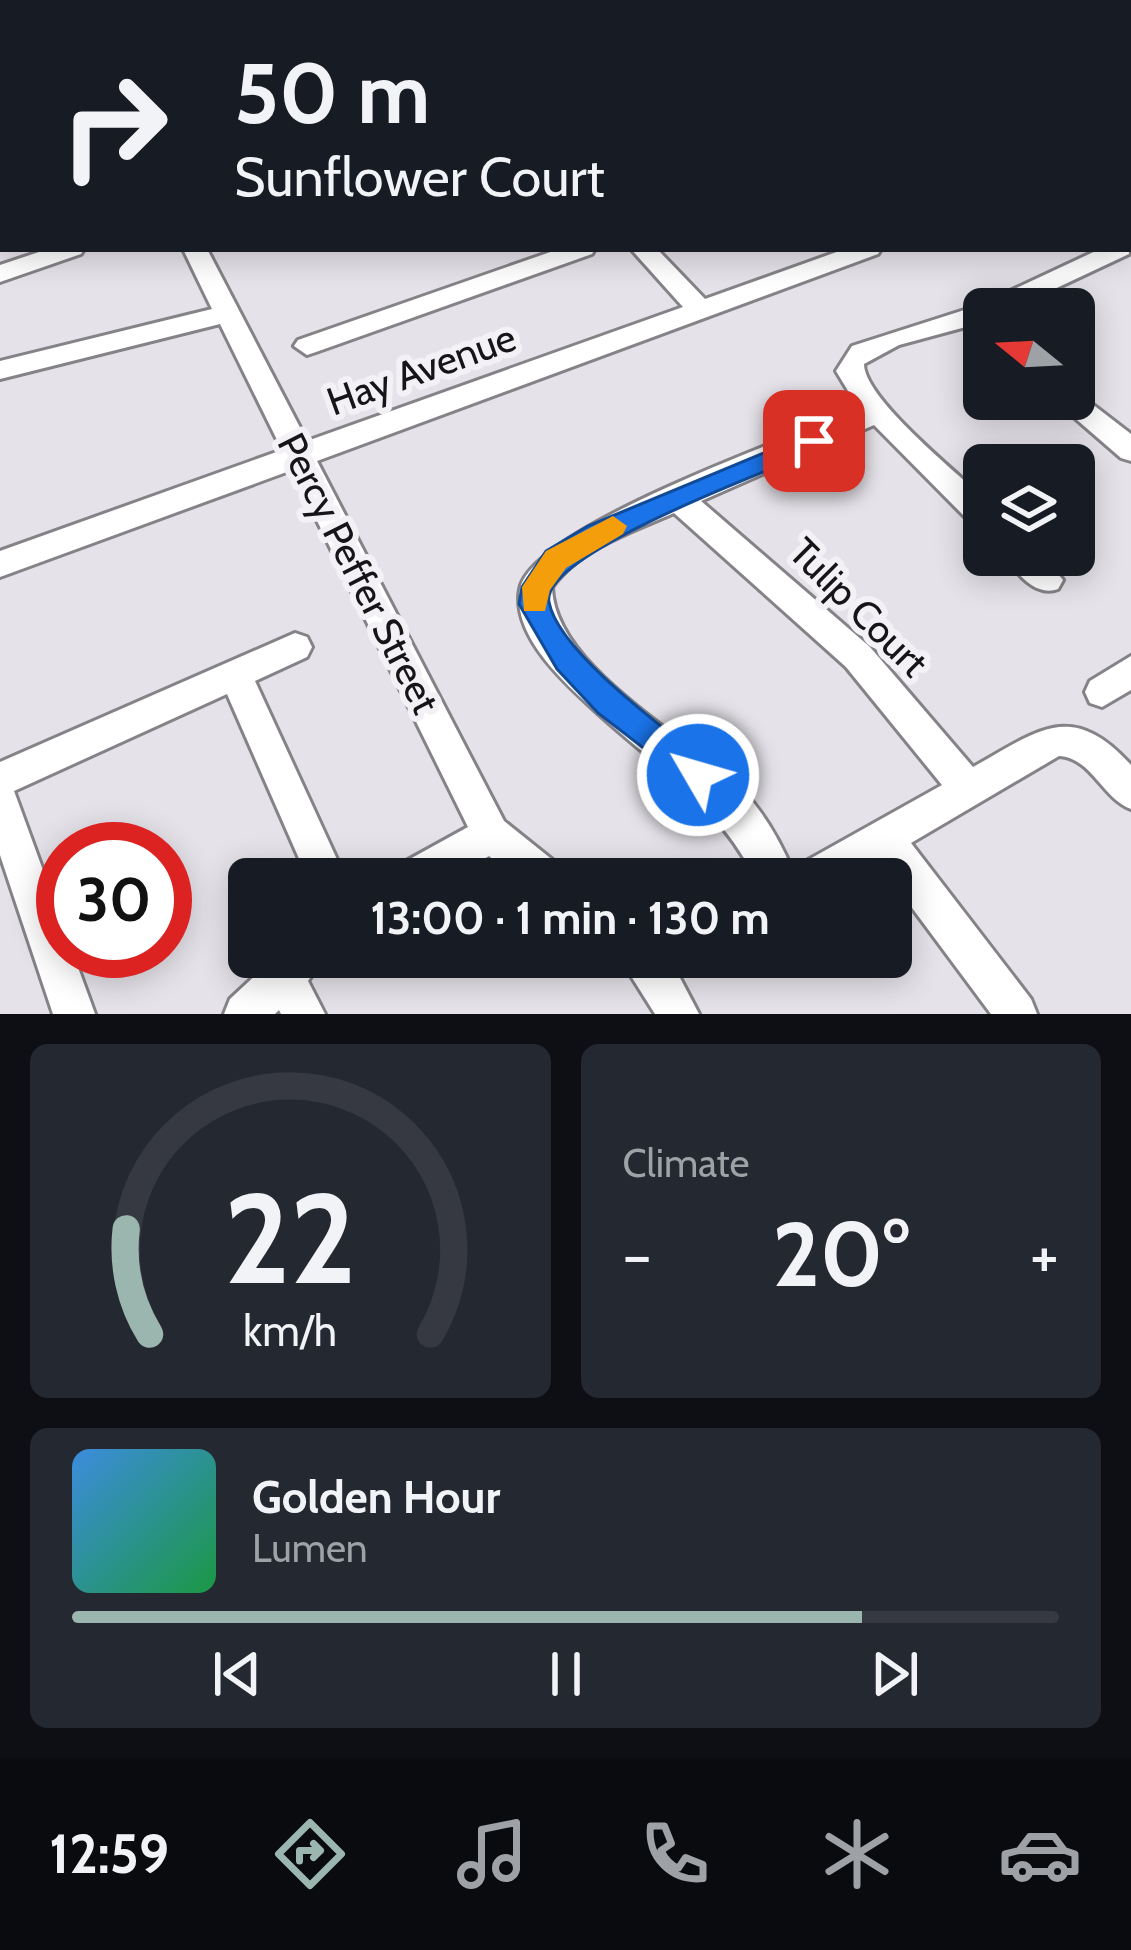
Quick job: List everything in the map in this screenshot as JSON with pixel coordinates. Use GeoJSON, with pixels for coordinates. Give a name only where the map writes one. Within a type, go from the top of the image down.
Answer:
{"type":"FeatureCollection","features":[{"type":"Feature","properties":{"kind":"street"},"geometry":{"type":"LineString","coordinates":[[0,274],[63,252]]}},
{"type":"Feature","properties":{"kind":"street","name":"Percy Peffer Street"},"geometry":{"type":"LineString","coordinates":[[198,252],[490,833],[520,858]]}},
{"type":"Feature","properties":{"kind":"street"},"geometry":{"type":"LineString","coordinates":[[307,346],[574,252]]}},
{"type":"Feature","properties":{"kind":"street"},"geometry":{"type":"LineString","coordinates":[[646,252],[700,309]]}},
{"type":"Feature","properties":{"kind":"street","name":"Hay Avenue"},"geometry":{"type":"LineString","coordinates":[[0,564],[861,252]]}},
{"type":"Feature","properties":{"kind":"street"},"geometry":{"type":"LineString","coordinates":[[1038,288],[1109,252]]}},
{"type":"Feature","properties":{"kind":"street"},"geometry":{"type":"LineString","coordinates":[[0,370],[144,338],[227,313]]}},
{"type":"Feature","properties":{"kind":"street"},"geometry":{"type":"LineString","coordinates":[[963,321],[890,341],[852,359],[851,376],[963,496]]}},
{"type":"Feature","properties":{"kind":"street"},"geometry":{"type":"LineString","coordinates":[[764,858],[730,802],[609,704],[568,660],[534,604],[536,587],[556,560],[598,533],[880,412]]}},
{"type":"Feature","properties":{"kind":"street"},"geometry":{"type":"LineString","coordinates":[[1095,419],[1131,450]]}},
{"type":"Feature","properties":{"kind":"street","name":"Tulip Court"},"geometry":{"type":"LineString","coordinates":[[675,497],[835,634],[969,790]]}},
{"type":"Feature","properties":{"kind":"street"},"geometry":{"type":"LineString","coordinates":[[1043,576],[1047,580]]}},
{"type":"Feature","properties":{"kind":"street"},"geometry":{"type":"LineString","coordinates":[[0,780],[295,647]]}},
{"type":"Feature","properties":{"kind":"street"},"geometry":{"type":"LineString","coordinates":[[1102,692],[1131,671]]}},
{"type":"Feature","properties":{"kind":"street"},"geometry":{"type":"LineString","coordinates":[[235,676],[289,784],[319,858]]}},
{"type":"Feature","properties":{"kind":"street"},"geometry":{"type":"LineString","coordinates":[[852,858],[1054,740],[1070,738],[1087,747],[1120,780]]}},
{"type":"Feature","properties":{"kind":"street"},"geometry":{"type":"LineString","coordinates":[[0,800],[74,1014]]}},
{"type":"Feature","properties":{"kind":"street"},"geometry":{"type":"LineString","coordinates":[[448,858],[490,833]]}},
{"type":"Feature","properties":{"kind":"street"},"geometry":{"type":"LineString","coordinates":[[885,840],[1016,1014]]}},
{"type":"Feature","properties":{"kind":"street"},"geometry":{"type":"LineString","coordinates":[[245,1014],[283,978]]}},
{"type":"Feature","properties":{"kind":"street"},"geometry":{"type":"LineString","coordinates":[[296,978],[304,1014]]}},
{"type":"Feature","properties":{"kind":"street"},"geometry":{"type":"LineString","coordinates":[[662,978],[678,1014]]}},
{"type":"Feature","properties":{"kind":"slow traffic"},"geometry":{"type":"LineString","coordinates":[[534,602],[536,587],[556,560],[613,526]]}},
{"type":"Feature","properties":{"kind":"route"},"geometry":{"type":"LineString","coordinates":[[698,775],[609,704],[568,660],[534,604],[536,587],[556,560],[598,533],[814,441]]}}]}
